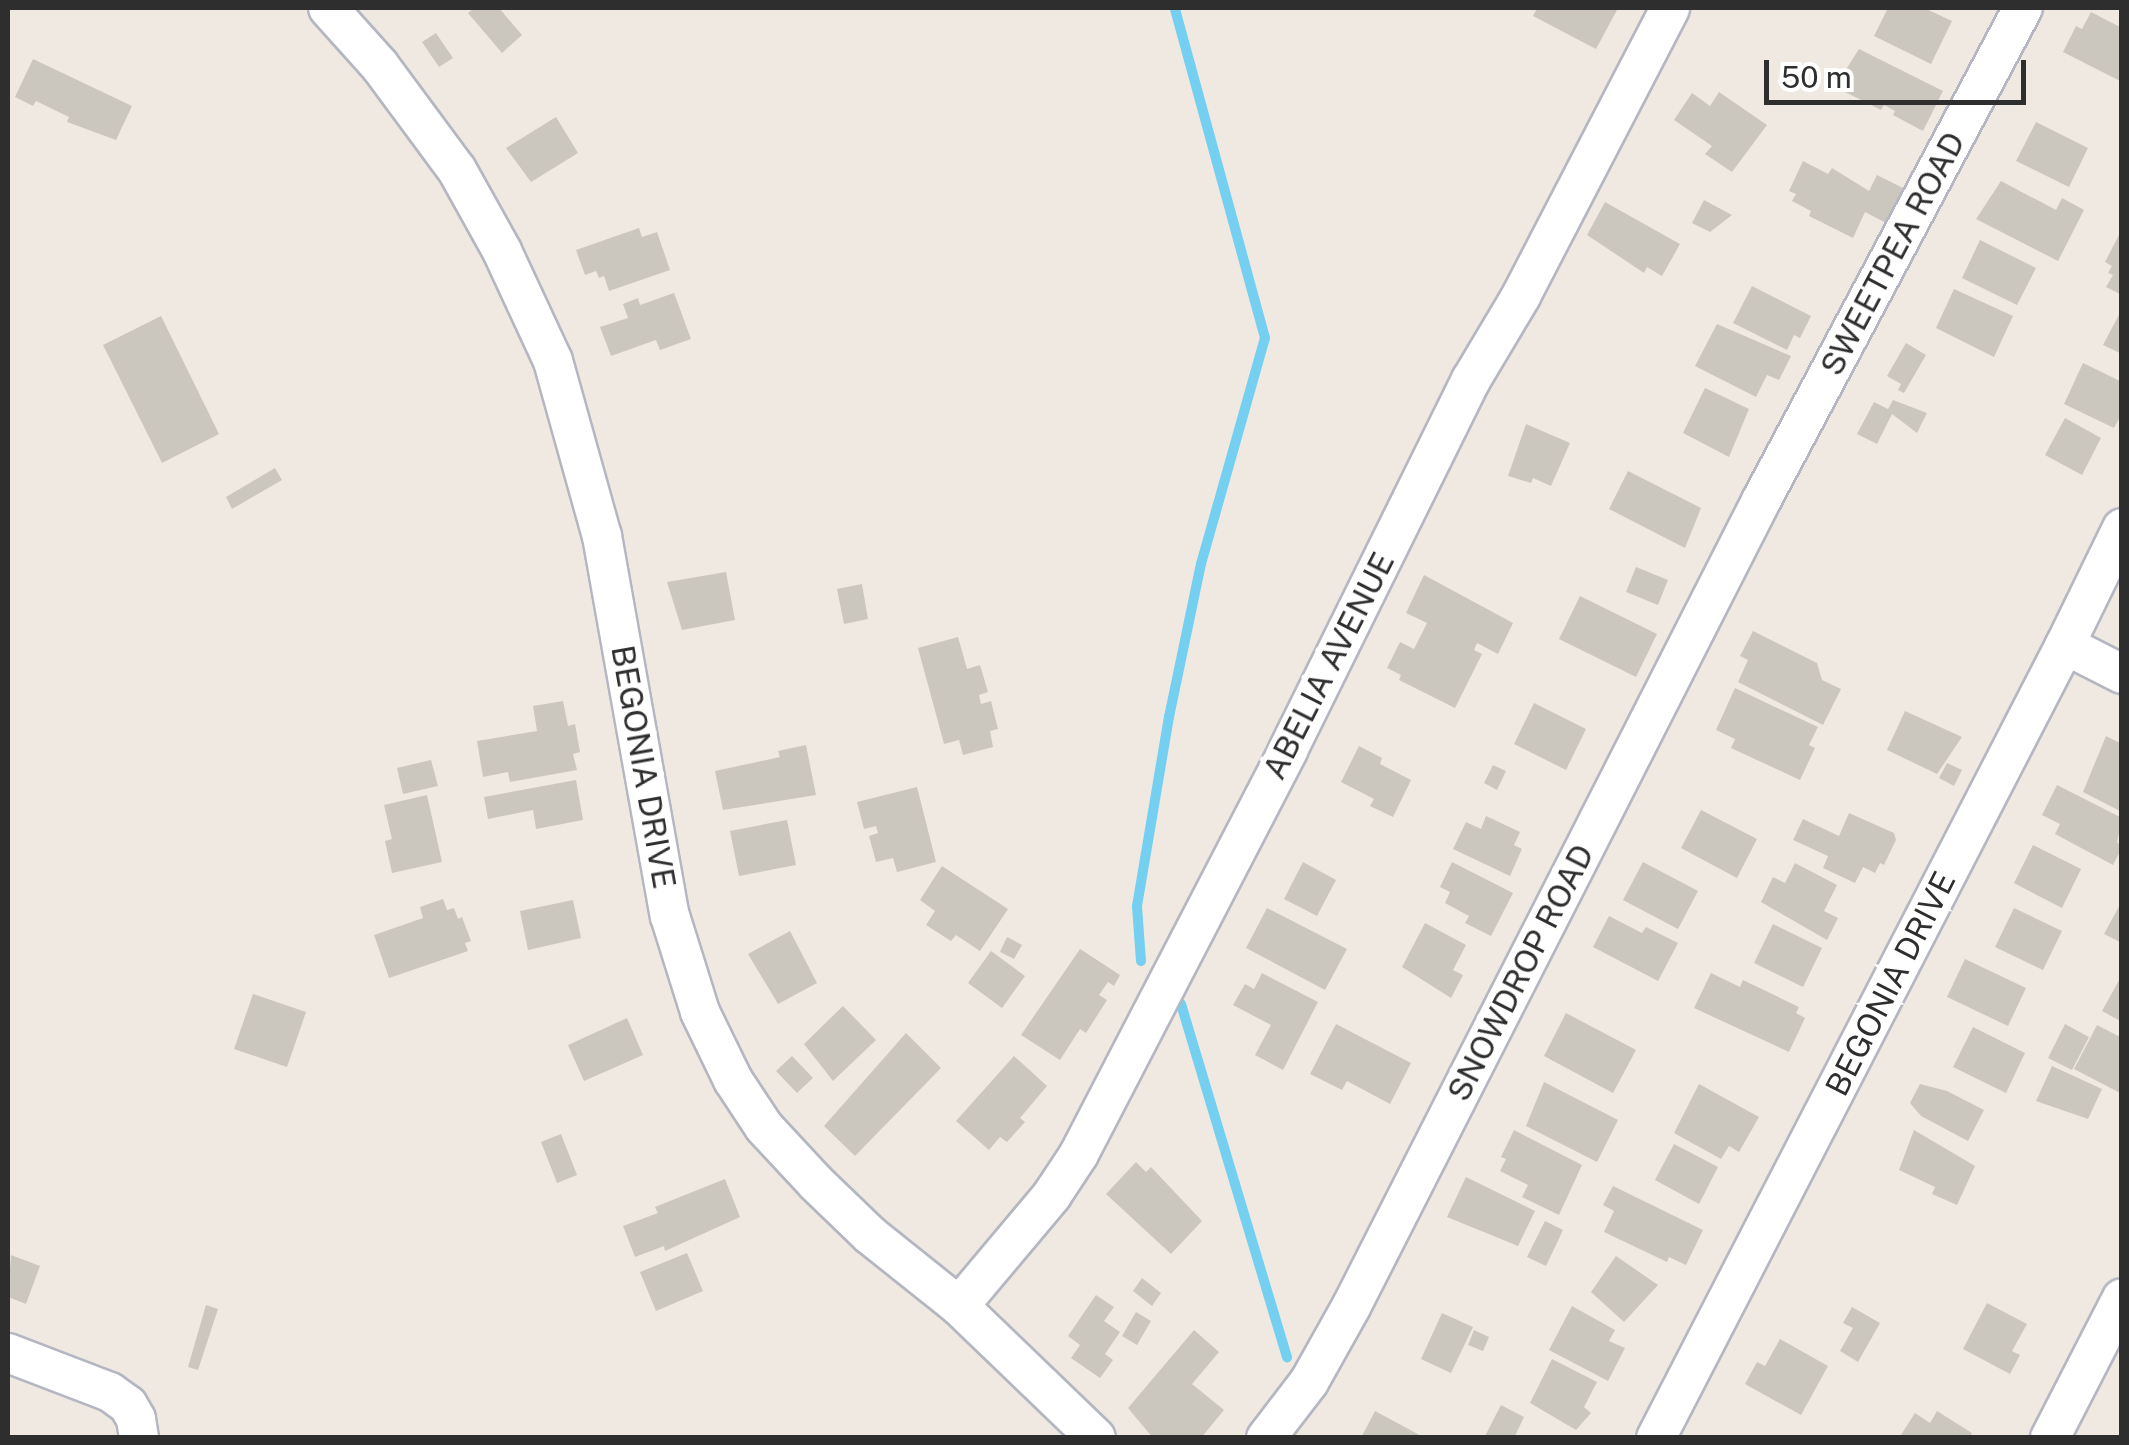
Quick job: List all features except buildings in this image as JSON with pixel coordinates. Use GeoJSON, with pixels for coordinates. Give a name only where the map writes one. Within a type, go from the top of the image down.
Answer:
{"type":"FeatureCollection","features":[{"type":"Feature","properties":{"kind":"street","name":"BEGONIA DRIVE"},"geometry":{"type":"LineString","coordinates":[[328,8],[380,66],[456,170],[502,251],[553,362],[602,536],[670,916],[708,1028],[733,1080],[764,1127],[870,1235],[959,1306],[1096,1438]]}},
{"type":"Feature","properties":{"kind":"street","name":"ABELIA AVENUE"},"geometry":{"type":"LineString","coordinates":[[959,1306],[1052,1194],[1079,1154],[1288,750],[1472,380],[1521,296],[1670,8]]}},
{"type":"Feature","properties":{"kind":"street","name":"SWEETPEA ROAD"},"geometry":{"type":"LineString","coordinates":[[1762,500],[2022,8]]}},
{"type":"Feature","properties":{"kind":"street","name":"SNOWDROP ROAD"},"geometry":{"type":"LineString","coordinates":[[1266,1438],[1309,1382],[1350,1307],[1762,500]]}},
{"type":"Feature","properties":{"kind":"street","name":"BEGONIA DRIVE"},"geometry":{"type":"LineString","coordinates":[[1656,1438],[2066,645],[2122,528]]}},
{"type":"Feature","properties":{"kind":"street"},"geometry":{"type":"LineString","coordinates":[[2066,645],[2122,674]]}},
{"type":"Feature","properties":{"kind":"street"},"geometry":{"type":"LineString","coordinates":[[2050,1438],[2122,1298]]}},
{"type":"Feature","properties":{"kind":"street"},"geometry":{"type":"LineString","coordinates":[[8,1353],[110,1392],[128,1405],[139,1438]]}},
{"type":"Feature","properties":{"kind":"waterway"},"geometry":{"type":"LineString","coordinates":[[1141,961],[1137,906],[1169,717],[1201,564],[1265,338],[1175,8]]}},
{"type":"Feature","properties":{"kind":"waterway"},"geometry":{"type":"LineString","coordinates":[[1181,1004],[1287,1357]]}}]}
